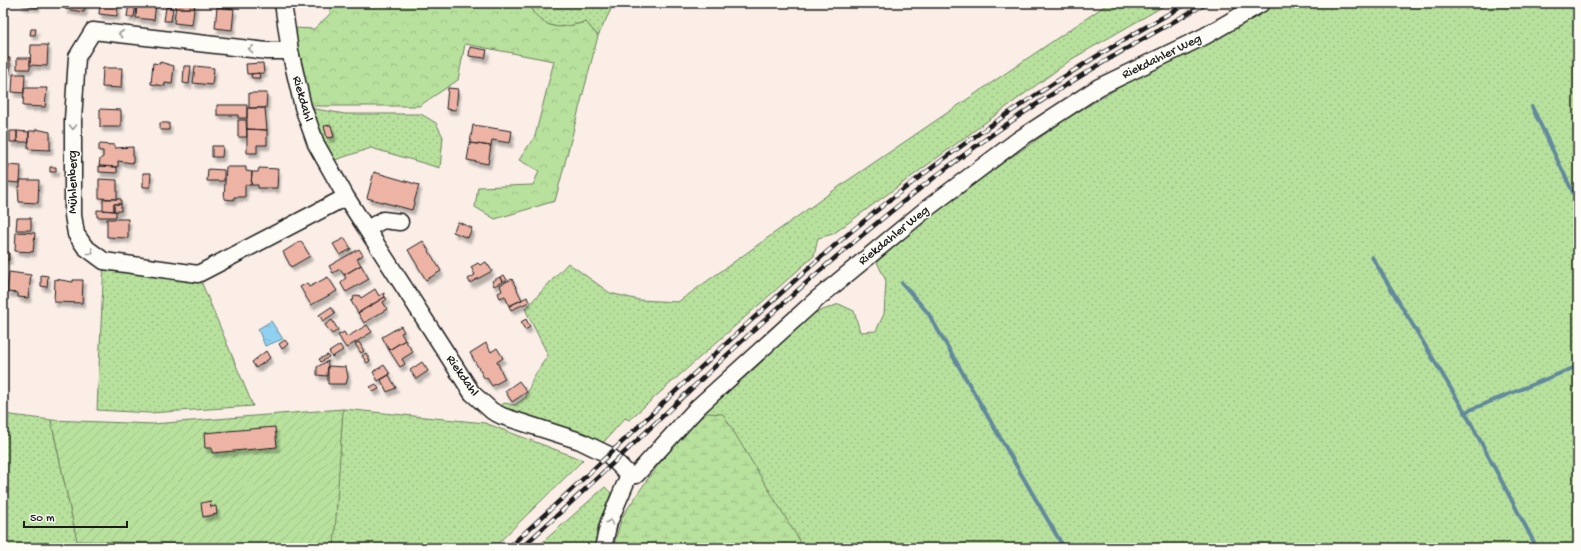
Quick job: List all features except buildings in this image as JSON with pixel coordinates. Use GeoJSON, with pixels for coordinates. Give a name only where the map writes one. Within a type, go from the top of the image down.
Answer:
{"type":"FeatureCollection","features":[{"type":"Feature","properties":{"kind":"street","name":"Riekdahl"},"geometry":{"type":"LineString","coordinates":[[283,3],[290,51],[303,107],[316,144],[346,197],[478,399],[492,411],[502,416],[580,441],[609,455],[629,475]]}},
{"type":"Feature","properties":{"kind":"street","name":"Riekdahler Weg"},"geometry":{"type":"LineString","coordinates":[[629,475],[636,475],[698,407],[816,299],[925,210],[1018,140],[1099,87],[1205,36],[1262,3]]}},
{"type":"Feature","properties":{"kind":"street","name":"Mühlenberg"},"geometry":{"type":"LineString","coordinates":[[290,51],[268,51],[93,31],[77,57],[73,136],[73,215],[76,234],[85,247],[104,261],[198,274],[346,197]]}},
{"type":"Feature","properties":{"kind":"street"},"geometry":{"type":"LineString","coordinates":[[367,229],[383,220],[400,222]]}},
{"type":"Feature","properties":{"kind":"street"},"geometry":{"type":"LineString","coordinates":[[603,548],[609,522],[629,475]]}},
{"type":"Feature","properties":{"kind":"green space"},"geometry":{"type":"Polygon","coordinates":[[[331,3],[534,3],[532,11],[545,22],[556,27],[586,22],[598,36],[555,201],[495,219],[475,207],[478,187],[533,185],[539,171],[519,160],[535,136],[554,61],[465,44],[458,80],[419,106],[311,106],[294,28],[314,29],[330,14],[331,3]]]}},
{"type":"Feature","properties":{"kind":"green space"},"geometry":{"type":"Polygon","coordinates":[[[534,3],[614,3],[598,36],[586,22],[556,27],[545,22],[532,11],[534,3]]]}},
{"type":"Feature","properties":{"kind":"green space"},"geometry":{"type":"Polygon","coordinates":[[[1109,3],[1169,3],[1072,59],[833,234],[818,238],[814,256],[629,420],[625,418],[602,444],[500,407],[504,403],[515,405],[526,397],[533,378],[548,355],[525,309],[568,263],[610,293],[639,300],[678,302],[847,181],[1109,3]]]}},
{"type":"Feature","properties":{"kind":"green space"},"geometry":{"type":"Polygon","coordinates":[[[1279,3],[1578,3],[1578,548],[1075,548],[1073,544],[1069,548],[643,548],[685,430],[807,316],[839,304],[854,311],[860,332],[876,331],[884,314],[886,281],[876,260],[921,220],[971,183],[1031,144],[1064,120],[1135,78],[1279,3]]]}},
{"type":"Feature","properties":{"kind":"green space"},"geometry":{"type":"Polygon","coordinates":[[[303,107],[345,114],[421,114],[436,123],[443,137],[440,168],[371,148],[326,163],[303,107]]]}},
{"type":"Feature","properties":{"kind":"green space"},"geometry":{"type":"Polygon","coordinates":[[[104,261],[198,274],[253,406],[150,413],[97,410],[104,261]]]}},
{"type":"Feature","properties":{"kind":"green space"},"geometry":{"type":"Polygon","coordinates":[[[343,409],[485,423],[583,460],[493,548],[3,548],[3,414],[51,420],[75,531],[332,537],[343,409]]]}},
{"type":"Feature","properties":{"kind":"green space"},"geometry":{"type":"Polygon","coordinates":[[[343,409],[334,548],[77,541],[51,420],[153,424],[343,409]]]}},
{"type":"Feature","properties":{"kind":"green space"},"geometry":{"type":"Polygon","coordinates":[[[707,413],[723,414],[804,548],[613,548],[622,517],[649,477],[685,430],[707,413]]]}},
{"type":"Feature","properties":{"kind":"green space"},"geometry":{"type":"Polygon","coordinates":[[[605,487],[611,493],[598,526],[595,548],[536,548],[605,487]]]}},
{"type":"Feature","properties":{"kind":"water"},"geometry":{"type":"Polygon","coordinates":[[[271,321],[283,339],[265,346],[258,329],[271,321]]]}},
{"type":"Feature","properties":{"kind":"waterway"},"geometry":{"type":"LineString","coordinates":[[1532,107],[1578,203]]}},
{"type":"Feature","properties":{"kind":"waterway"},"geometry":{"type":"LineString","coordinates":[[1372,257],[1465,412]]}},
{"type":"Feature","properties":{"kind":"waterway"},"geometry":{"type":"LineString","coordinates":[[902,283],[928,313],[1064,548]]}},
{"type":"Feature","properties":{"kind":"waterway"},"geometry":{"type":"LineString","coordinates":[[1537,548],[1465,412],[1578,366]]}},
{"type":"Feature","properties":{"kind":"railway"},"geometry":{"type":"LineString","coordinates":[[508,548],[786,288],[869,217],[912,183],[1001,118],[1093,58],[1188,3]]}},
{"type":"Feature","properties":{"kind":"railway"},"geometry":{"type":"LineString","coordinates":[[521,548],[600,476],[756,328],[836,257],[910,196],[987,138],[1060,89],[1207,3]]}}]}
